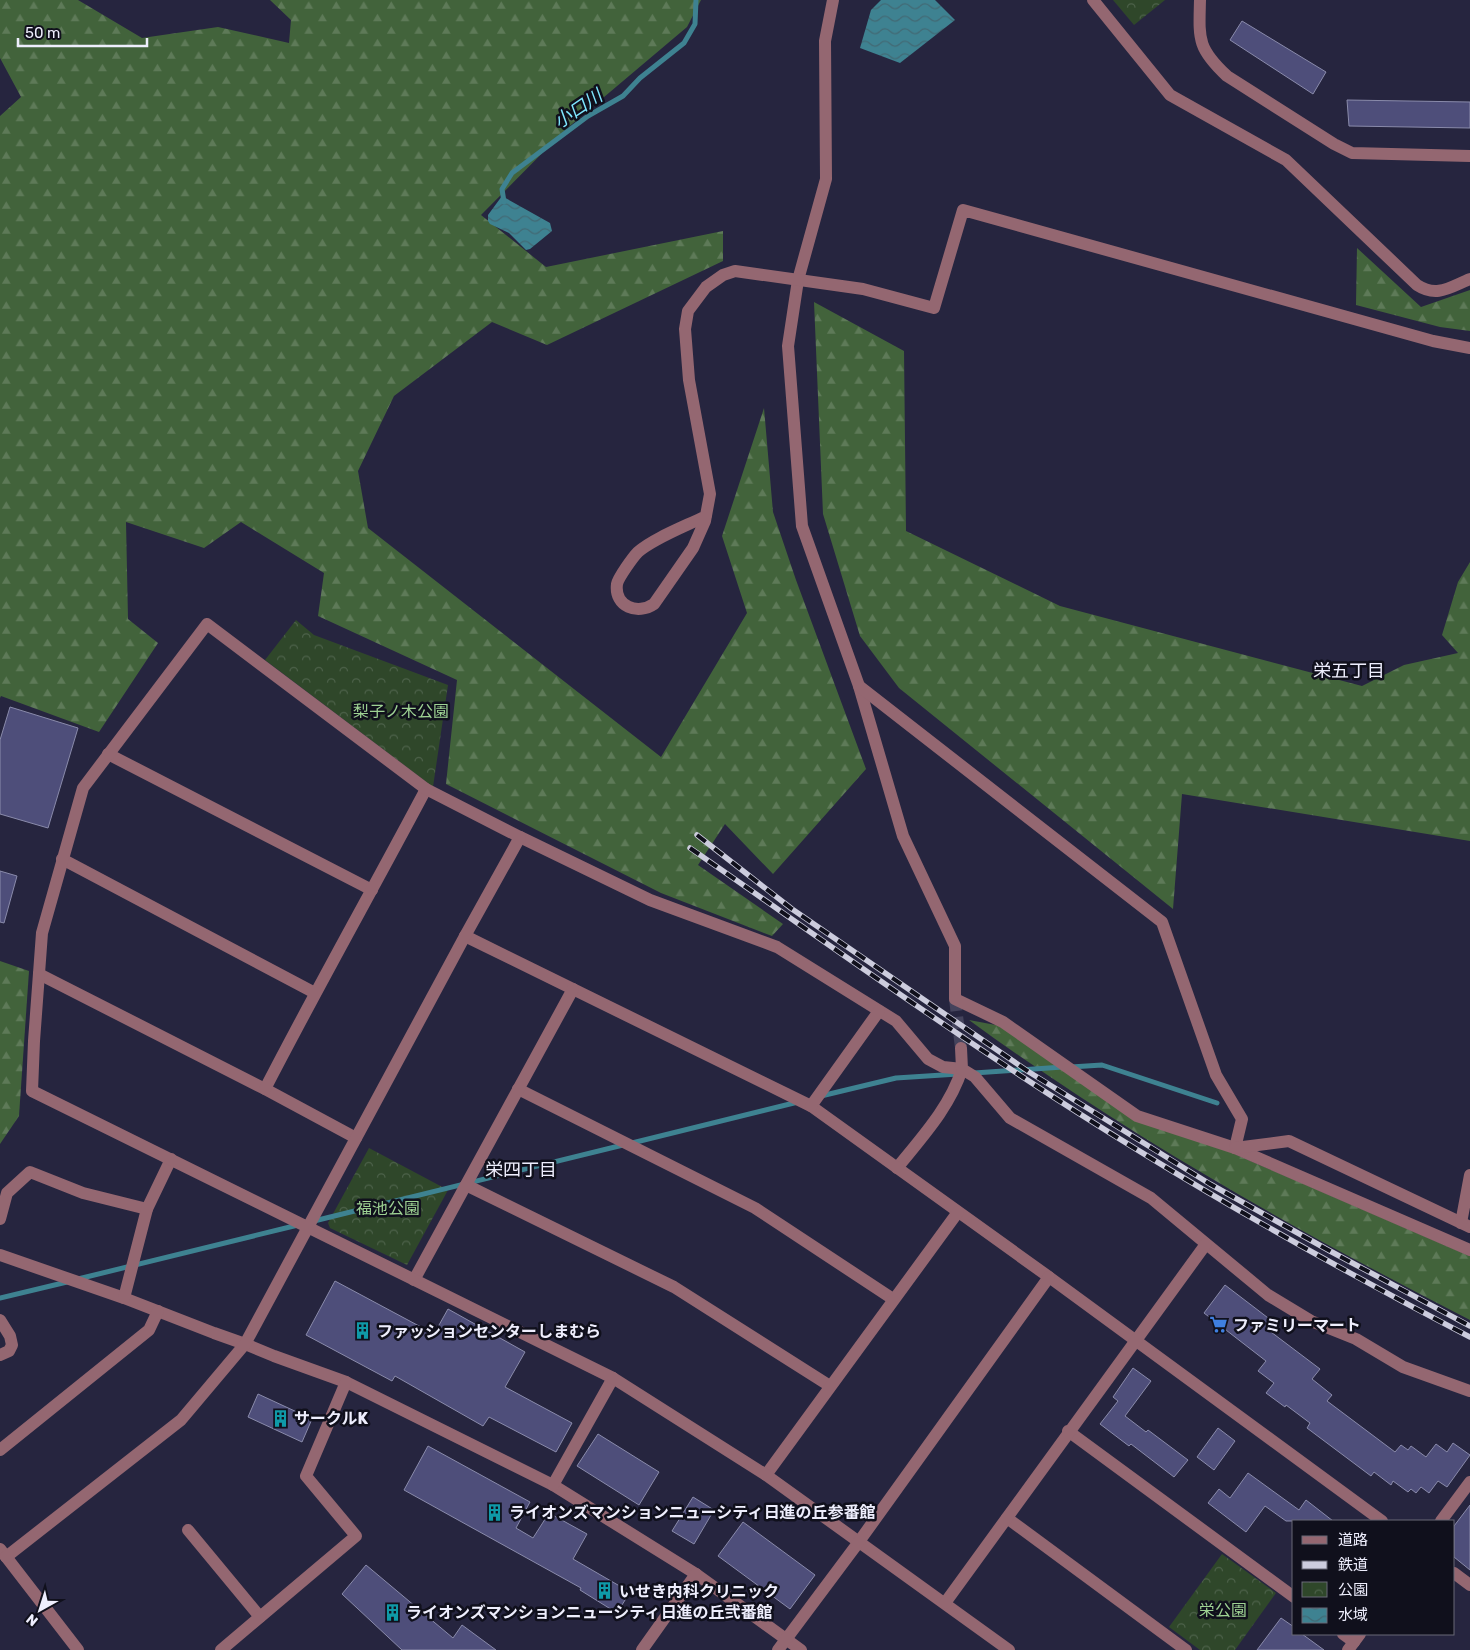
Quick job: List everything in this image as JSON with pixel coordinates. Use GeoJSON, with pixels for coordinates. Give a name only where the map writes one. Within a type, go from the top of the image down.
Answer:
{"type":"FeatureCollection","features":[{"type":"Feature","properties":{"kind":"street"},"geometry":{"type":"LineString","coordinates":[[833,0],[825,41],[826,179],[798,280],[788,346],[802,526],[859,686],[903,836],[955,946],[955,999],[1003,1022],[1137,1116],[1235,1148],[1470,1250]]}},
{"type":"Feature","properties":{"kind":"street"},"geometry":{"type":"LineString","coordinates":[[1093,0],[1170,95],[1286,160],[1417,286],[1426,291],[1434,292],[1470,279]]}},
{"type":"Feature","properties":{"kind":"street"},"geometry":{"type":"LineString","coordinates":[[1200,0],[1202,45],[1212,62],[1227,76],[1334,144],[1352,152],[1470,156]]}},
{"type":"Feature","properties":{"kind":"street"},"geometry":{"type":"LineString","coordinates":[[706,516],[648,545],[637,553],[617,583],[617,592],[627,607],[637,610],[654,604],[693,548],[706,516],[710,494],[689,380],[685,329],[688,311],[706,286],[723,275],[735,271],[863,289],[934,308],[963,210],[1432,341],[1470,348]]}},
{"type":"Feature","properties":{"kind":"street"},"geometry":{"type":"LineString","coordinates":[[1009,1650],[945,1602],[766,1475],[613,1378],[32,1091],[42,933],[83,788],[207,624],[426,789],[650,900],[777,947],[896,1022],[928,1059],[943,1067],[962,1069],[976,1077],[1010,1118],[1151,1198],[1268,1295],[1311,1321],[1356,1339],[1403,1367],[1470,1391]]}},
{"type":"Feature","properties":{"kind":"street"},"geometry":{"type":"LineString","coordinates":[[859,686],[1162,922],[1216,1075],[1242,1119],[1235,1148]]}},
{"type":"Feature","properties":{"kind":"street"},"geometry":{"type":"LineString","coordinates":[[108,754],[372,890]]}},
{"type":"Feature","properties":{"kind":"street"},"geometry":{"type":"LineString","coordinates":[[265,1089],[426,789]]}},
{"type":"Feature","properties":{"kind":"street"},"geometry":{"type":"LineString","coordinates":[[76,1650],[3,1553],[181,1420],[245,1344],[520,837]]}},
{"type":"Feature","properties":{"kind":"street"},"geometry":{"type":"LineString","coordinates":[[62,860],[315,993]]}},
{"type":"Feature","properties":{"kind":"street"},"geometry":{"type":"LineString","coordinates":[[465,936],[811,1106],[1049,1277],[1135,1342],[1381,1520]]}},
{"type":"Feature","properties":{"kind":"street"},"geometry":{"type":"LineString","coordinates":[[39,974],[265,1089],[356,1138]]}},
{"type":"Feature","properties":{"kind":"street"},"geometry":{"type":"LineString","coordinates":[[414,1280],[574,989]]}},
{"type":"Feature","properties":{"kind":"street"},"geometry":{"type":"LineString","coordinates":[[811,1106],[879,1011]]}},
{"type":"Feature","properties":{"kind":"street"},"geometry":{"type":"LineString","coordinates":[[897,1168],[948,1103],[962,1069],[961,1048]]}},
{"type":"Feature","properties":{"kind":"street"},"geometry":{"type":"LineString","coordinates":[[518,1089],[755,1208],[893,1299]]}},
{"type":"Feature","properties":{"kind":"street"},"geometry":{"type":"LineString","coordinates":[[1235,1148],[1289,1141],[1465,1225],[1470,1175]]}},
{"type":"Feature","properties":{"kind":"street"},"geometry":{"type":"LineString","coordinates":[[124,1298],[147,1209],[171,1160]]}},
{"type":"Feature","properties":{"kind":"street"},"geometry":{"type":"LineString","coordinates":[[0,1219],[4,1191],[30,1172],[83,1193],[147,1209]]}},
{"type":"Feature","properties":{"kind":"street"},"geometry":{"type":"LineString","coordinates":[[466,1185],[674,1288],[830,1386]]}},
{"type":"Feature","properties":{"kind":"street"},"geometry":{"type":"LineString","coordinates":[[766,1475],[958,1212]]}},
{"type":"Feature","properties":{"kind":"street"},"geometry":{"type":"LineString","coordinates":[[945,1602],[1206,1244]]}},
{"type":"Feature","properties":{"kind":"street"},"geometry":{"type":"LineString","coordinates":[[0,1255],[124,1298],[214,1334],[346,1382],[553,1485],[696,1574],[800,1650]]}},
{"type":"Feature","properties":{"kind":"street"},"geometry":{"type":"LineString","coordinates":[[778,1650],[1049,1277]]}},
{"type":"Feature","properties":{"kind":"street"},"geometry":{"type":"LineString","coordinates":[[0,1450],[150,1330],[158,1311]]}},
{"type":"Feature","properties":{"kind":"street"},"geometry":{"type":"LineString","coordinates":[[0,1320],[10,1336],[12,1345],[9,1351],[0,1354]]}},
{"type":"Feature","properties":{"kind":"street"},"geometry":{"type":"LineString","coordinates":[[553,1485],[613,1378]]}},
{"type":"Feature","properties":{"kind":"street"},"geometry":{"type":"LineString","coordinates":[[221,1650],[356,1536],[306,1476],[346,1382]]}},
{"type":"Feature","properties":{"kind":"street"},"geometry":{"type":"LineString","coordinates":[[1068,1431],[1292,1596]]}},
{"type":"Feature","properties":{"kind":"street"},"geometry":{"type":"LineString","coordinates":[[1442,1520],[1470,1482]]}},
{"type":"Feature","properties":{"kind":"street"},"geometry":{"type":"LineString","coordinates":[[1006,1518],[1186,1650]]}},
{"type":"Feature","properties":{"kind":"street"},"geometry":{"type":"LineString","coordinates":[[188,1530],[260,1617]]}},
{"type":"Feature","properties":{"kind":"street"},"geometry":{"type":"LineString","coordinates":[[642,1650],[696,1574]]}},
{"type":"Feature","properties":{"kind":"street"},"geometry":{"type":"LineString","coordinates":[[1455,1575],[1470,1585]]}},
{"type":"Feature","properties":{"kind":"green space"},"geometry":{"type":"Polygon","coordinates":[[[0,0],[78,0],[142,38],[218,27],[289,43],[291,20],[270,0],[701,0],[687,27],[565,130],[481,215],[546,267],[723,231],[723,261],[547,345],[492,322],[394,396],[358,471],[368,528],[661,757],[747,613],[722,536],[764,408],[773,512],[796,580],[866,769],[773,874],[725,824],[698,865],[783,924],[772,936],[661,893],[446,784],[457,680],[318,616],[324,573],[241,522],[204,548],[126,522],[128,619],[158,643],[99,732],[1,696],[0,698],[0,116],[21,97],[0,58],[0,0]]]}},
{"type":"Feature","properties":{"kind":"green space"},"geometry":{"type":"Polygon","coordinates":[[[1113,0],[1165,0],[1134,25],[1113,0]]]}},
{"type":"Feature","properties":{"kind":"green space"},"geometry":{"type":"Polygon","coordinates":[[[1357,248],[1421,307],[1470,290],[1470,331],[1440,327],[1356,305],[1357,248]]]}},
{"type":"Feature","properties":{"kind":"green space"},"geometry":{"type":"Polygon","coordinates":[[[814,302],[904,351],[906,531],[1060,606],[1362,686],[1404,665],[1458,653],[1442,635],[1458,582],[1470,562],[1470,841],[1182,794],[1173,909],[899,688],[860,636],[823,514],[814,302]]]}},
{"type":"Feature","properties":{"kind":"green space","name":"梨子ノ木公園"},"geometry":{"type":"Polygon","coordinates":[[[296,620],[314,635],[448,685],[433,787],[265,660],[296,620]]]}},
{"type":"Feature","properties":{"kind":"green space"},"geometry":{"type":"Polygon","coordinates":[[[0,961],[29,971],[19,1116],[0,1144],[0,961]]]}},
{"type":"Feature","properties":{"kind":"green space"},"geometry":{"type":"Polygon","coordinates":[[[969,1020],[1001,1026],[1135,1120],[1230,1152],[1470,1256],[1470,1320],[1341,1252],[1213,1180],[1089,1103],[969,1020]]]}},
{"type":"Feature","properties":{"kind":"green space","name":"福池公園"},"geometry":{"type":"Polygon","coordinates":[[[369,1148],[448,1190],[407,1265],[330,1228],[328,1223],[369,1148]]]}},
{"type":"Feature","properties":{"kind":"green space","name":"栄公園"},"geometry":{"type":"Polygon","coordinates":[[[1222,1554],[1276,1593],[1235,1650],[1200,1650],[1169,1627],[1222,1554]]]}},
{"type":"Feature","properties":{"kind":"water"},"geometry":{"type":"Polygon","coordinates":[[[881,0],[935,0],[955,20],[900,63],[860,48],[871,10],[881,0]]]}},
{"type":"Feature","properties":{"kind":"water"},"geometry":{"type":"Polygon","coordinates":[[[502,196],[550,223],[552,231],[530,249],[526,250],[509,233],[490,224],[488,221],[488,215],[502,196]]]}},
{"type":"Feature","properties":{"kind":"building"},"geometry":{"type":"Polygon","coordinates":[[[1242,21],[1326,72],[1313,94],[1230,40],[1242,21]]]}},
{"type":"Feature","properties":{"kind":"building"},"geometry":{"type":"Polygon","coordinates":[[[1347,100],[1470,102],[1470,128],[1349,126],[1347,100]]]}},
{"type":"Feature","properties":{"kind":"building"},"geometry":{"type":"Polygon","coordinates":[[[10,707],[78,728],[48,828],[0,814],[0,740],[10,707]]]}},
{"type":"Feature","properties":{"kind":"building"},"geometry":{"type":"Polygon","coordinates":[[[0,871],[17,876],[4,923],[0,922],[0,871]]]}},
{"type":"Feature","properties":{"kind":"building"},"geometry":{"type":"Polygon","coordinates":[[[335,1281],[434,1334],[448,1309],[525,1352],[505,1387],[572,1423],[556,1452],[489,1417],[483,1426],[395,1376],[392,1381],[306,1335],[335,1281]]]}},
{"type":"Feature","properties":{"kind":"building"},"geometry":{"type":"Polygon","coordinates":[[[1225,1285],[1276,1324],[1271,1332],[1320,1369],[1312,1379],[1332,1395],[1327,1401],[1395,1452],[1401,1445],[1408,1450],[1411,1446],[1426,1457],[1436,1444],[1447,1452],[1453,1443],[1470,1455],[1447,1487],[1438,1481],[1429,1493],[1421,1487],[1416,1493],[1411,1489],[1408,1492],[1393,1481],[1391,1485],[1374,1472],[1371,1476],[1307,1428],[1310,1423],[1266,1393],[1274,1383],[1258,1371],[1266,1361],[1204,1313],[1225,1285]]]}},
{"type":"Feature","properties":{"kind":"building"},"geometry":{"type":"Polygon","coordinates":[[[1133,1368],[1151,1381],[1125,1416],[1146,1432],[1148,1430],[1188,1460],[1174,1477],[1131,1444],[1129,1446],[1100,1424],[1118,1401],[1113,1397],[1133,1368]]]}},
{"type":"Feature","properties":{"kind":"building","name":"サークルK"},"geometry":{"type":"Polygon","coordinates":[[[258,1394],[312,1419],[302,1442],[248,1417],[258,1394]]]}},
{"type":"Feature","properties":{"kind":"building"},"geometry":{"type":"Polygon","coordinates":[[[1218,1428],[1235,1441],[1214,1470],[1197,1457],[1218,1428]]]}},
{"type":"Feature","properties":{"kind":"building"},"geometry":{"type":"Polygon","coordinates":[[[598,1434],[659,1472],[639,1505],[577,1466],[598,1434]]]}},
{"type":"Feature","properties":{"kind":"building","name":"ライオンズマンションニューシティ日進の丘参番館"},"geometry":{"type":"Polygon","coordinates":[[[428,1446],[530,1502],[516,1528],[533,1538],[549,1513],[587,1534],[573,1559],[630,1592],[617,1613],[580,1590],[581,1588],[404,1490],[428,1446]]]}},
{"type":"Feature","properties":{"kind":"building"},"geometry":{"type":"Polygon","coordinates":[[[1248,1473],[1299,1510],[1306,1500],[1332,1520],[1286,1521],[1265,1506],[1246,1532],[1208,1503],[1219,1489],[1230,1498],[1248,1473]]]}},
{"type":"Feature","properties":{"kind":"building"},"geometry":{"type":"Polygon","coordinates":[[[693,1497],[714,1510],[694,1544],[672,1531],[693,1497]]]}},
{"type":"Feature","properties":{"kind":"building"},"geometry":{"type":"Polygon","coordinates":[[[1470,1505],[1470,1570],[1455,1558],[1455,1525],[1470,1505]]]}},
{"type":"Feature","properties":{"kind":"building"},"geometry":{"type":"Polygon","coordinates":[[[743,1522],[815,1575],[790,1609],[718,1556],[743,1522]]]}},
{"type":"Feature","properties":{"kind":"building","name":"ライオンズマンションニューシティ日進の丘弐番館"},"geometry":{"type":"Polygon","coordinates":[[[366,1565],[453,1638],[462,1625],[496,1650],[402,1650],[342,1594],[366,1565]]]}},
{"type":"Feature","properties":{"kind":"building"},"geometry":{"type":"Polygon","coordinates":[[[1281,1618],[1292,1626],[1292,1635],[1303,1635],[1324,1650],[1257,1650],[1281,1618]]]}},
{"type":"Feature","properties":{"kind":"waterway","name":"小口川"},"geometry":{"type":"LineString","coordinates":[[504,202],[502,189],[512,173],[588,116],[623,96],[640,78],[684,43],[695,24],[696,0]]}},
{"type":"Feature","properties":{"kind":"waterway"},"geometry":{"type":"LineString","coordinates":[[1071,1067],[1102,1065],[1217,1103]]}},
{"type":"Feature","properties":{"kind":"waterway"},"geometry":{"type":"LineString","coordinates":[[974,1073],[1063,1067]]}},
{"type":"Feature","properties":{"kind":"waterway"},"geometry":{"type":"LineString","coordinates":[[821,1096],[896,1078],[958,1074]]}},
{"type":"Feature","properties":{"kind":"waterway"},"geometry":{"type":"LineString","coordinates":[[632,1143],[798,1102]]}},
{"type":"Feature","properties":{"kind":"waterway"},"geometry":{"type":"LineString","coordinates":[[314,1221],[623,1145]]}},
{"type":"Feature","properties":{"kind":"waterway"},"geometry":{"type":"LineString","coordinates":[[78,1279],[298,1225]]}},
{"type":"Feature","properties":{"kind":"waterway"},"geometry":{"type":"LineString","coordinates":[[0,1298],[67,1282]]}},
{"type":"Feature","properties":{"kind":"tunnel"},"geometry":{"type":"LineString","coordinates":[[955,999],[961,1048]]}},
{"type":"Feature","properties":{"kind":"railway"},"geometry":{"type":"LineString","coordinates":[[697,835],[792,909],[1029,1072],[1210,1184],[1470,1326]]}},
{"type":"Feature","properties":{"kind":"railway"},"geometry":{"type":"LineString","coordinates":[[690,848],[963,1038],[1117,1137],[1291,1241],[1470,1337]]}},
{"type":"Feature","properties":{"kind":"place","name":"ファミリーマート"},"geometry":{"type":"Point","coordinates":[1219,1325]}},
{"type":"Feature","properties":{"kind":"place","name":"ファッションセンターしまむら"},"geometry":{"type":"Point","coordinates":[363,1331]}},
{"type":"Feature","properties":{"kind":"place","name":"サークルK"},"geometry":{"type":"Point","coordinates":[280,1418]}},
{"type":"Feature","properties":{"kind":"place","name":"ライオンズマンションニューシティ日進の丘参番館"},"geometry":{"type":"Point","coordinates":[495,1512]}},
{"type":"Feature","properties":{"kind":"place","name":"いせき内科クリニック"},"geometry":{"type":"Point","coordinates":[605,1591]}},
{"type":"Feature","properties":{"kind":"place","name":"ライオンズマンションニューシティ日進の丘弐番館"},"geometry":{"type":"Point","coordinates":[392,1612]}},
{"type":"Feature","properties":{"kind":"district","name":"栄五丁目"},"geometry":{"type":"Point","coordinates":[1349,671]}},
{"type":"Feature","properties":{"kind":"district","name":"栄四丁目"},"geometry":{"type":"Point","coordinates":[521,1170]}}]}
